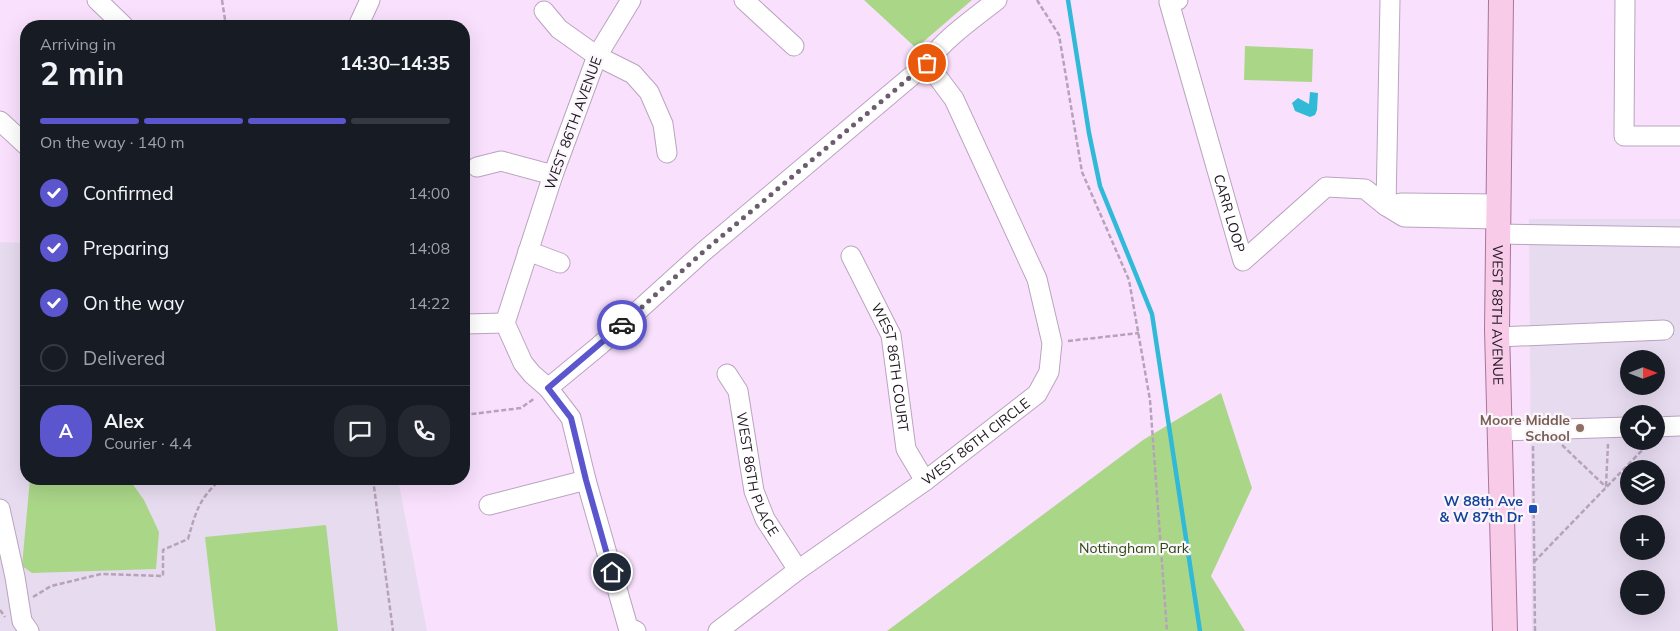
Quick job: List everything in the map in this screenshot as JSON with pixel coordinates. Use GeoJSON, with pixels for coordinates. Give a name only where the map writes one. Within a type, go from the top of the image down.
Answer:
{"type":"FeatureCollection","features":[{"type":"Feature","properties":{"kind":"main road","name":"WEST 88TH AVENUE"},"geometry":{"type":"LineString","coordinates":[[1501,0],[1498,337],[1505,631]]}},
{"type":"Feature","properties":{"kind":"street"},"geometry":{"type":"LineString","coordinates":[[97,0],[118,20]]}},
{"type":"Feature","properties":{"kind":"street"},"geometry":{"type":"LineString","coordinates":[[361,20],[370,0]]}},
{"type":"Feature","properties":{"kind":"street","name":"WEST 86TH AVENUE"},"geometry":{"type":"LineString","coordinates":[[504,323],[553,175],[597,56],[631,0]]}},
{"type":"Feature","properties":{"kind":"street"},"geometry":{"type":"LineString","coordinates":[[744,0],[794,46]]}},
{"type":"Feature","properties":{"kind":"street"},"geometry":{"type":"LineString","coordinates":[[548,388],[599,346],[703,252],[927,63],[958,32],[997,0]]}},
{"type":"Feature","properties":{"kind":"street","name":"CARR LOOP"},"geometry":{"type":"LineString","coordinates":[[1178,0],[1170,2],[1243,261],[1326,187],[1365,189],[1386,206],[1404,217],[1498,219],[1680,237]]}},
{"type":"Feature","properties":{"kind":"street"},"geometry":{"type":"LineString","coordinates":[[1386,206],[1390,0]]}},
{"type":"Feature","properties":{"kind":"street"},"geometry":{"type":"LineString","coordinates":[[1625,0],[1624,136],[1680,136]]}},
{"type":"Feature","properties":{"kind":"street"},"geometry":{"type":"LineString","coordinates":[[544,10],[559,29],[597,56],[633,74],[649,92],[663,124],[667,153]]}},
{"type":"Feature","properties":{"kind":"street","name":"WEST 86TH CIRCLE"},"geometry":{"type":"LineString","coordinates":[[718,631],[798,570],[925,481],[1037,394],[1049,372],[1052,343],[1037,279],[954,99],[927,63]]}},
{"type":"Feature","properties":{"kind":"street"},"geometry":{"type":"LineString","coordinates":[[0,121],[20,139]]}},
{"type":"Feature","properties":{"kind":"street"},"geometry":{"type":"LineString","coordinates":[[477,167],[501,160],[553,175]]}},
{"type":"Feature","properties":{"kind":"street"},"geometry":{"type":"LineString","coordinates":[[528,251],[560,263]]}},
{"type":"Feature","properties":{"kind":"street","name":"WEST 86TH COURT"},"geometry":{"type":"LineString","coordinates":[[851,256],[891,335],[906,449],[925,481]]}},
{"type":"Feature","properties":{"kind":"street"},"geometry":{"type":"LineString","coordinates":[[470,324],[504,323],[522,362],[548,388],[571,418],[586,480],[629,630]]}},
{"type":"Feature","properties":{"kind":"street"},"geometry":{"type":"LineString","coordinates":[[1498,337],[1664,330]]}},
{"type":"Feature","properties":{"kind":"street","name":"WEST 86TH PLACE"},"geometry":{"type":"LineString","coordinates":[[727,374],[738,391],[754,491],[765,519],[798,570]]}},
{"type":"Feature","properties":{"kind":"street"},"geometry":{"type":"LineString","coordinates":[[1665,426],[1680,426]]}},
{"type":"Feature","properties":{"kind":"street"},"geometry":{"type":"LineString","coordinates":[[1500,431],[1620,427]]}},
{"type":"Feature","properties":{"kind":"street"},"geometry":{"type":"LineString","coordinates":[[490,505],[586,480]]}},
{"type":"Feature","properties":{"kind":"street"},"geometry":{"type":"LineString","coordinates":[[0,509],[22,621],[29,631]]}},
{"type":"Feature","properties":{"kind":"path"},"geometry":{"type":"LineString","coordinates":[[222,0],[225,20]]}},
{"type":"Feature","properties":{"kind":"path"},"geometry":{"type":"LineString","coordinates":[[1037,0],[1059,35],[1082,172],[1129,280],[1150,400],[1167,631]]}},
{"type":"Feature","properties":{"kind":"path"},"geometry":{"type":"LineString","coordinates":[[1052,343],[1139,333]]}},
{"type":"Feature","properties":{"kind":"path"},"geometry":{"type":"LineString","coordinates":[[470,414],[521,408],[548,388]]}},
{"type":"Feature","properties":{"kind":"path"},"geometry":{"type":"LineString","coordinates":[[1606,487],[1608,439]]}},
{"type":"Feature","properties":{"kind":"path"},"geometry":{"type":"LineString","coordinates":[[1533,440],[1535,631]]}},
{"type":"Feature","properties":{"kind":"path"},"geometry":{"type":"LineString","coordinates":[[1561,445],[1606,487]]}},
{"type":"Feature","properties":{"kind":"path"},"geometry":{"type":"LineString","coordinates":[[1534,562],[1642,450]]}},
{"type":"Feature","properties":{"kind":"path"},"geometry":{"type":"LineString","coordinates":[[19,606],[52,586],[101,574],[163,576],[162,550],[188,539],[196,510],[215,485]]}},
{"type":"Feature","properties":{"kind":"path"},"geometry":{"type":"LineString","coordinates":[[374,485],[393,631]]}},
{"type":"Feature","properties":{"kind":"shaded area","name":"Moore Middle School"},"geometry":{"type":"Polygon","coordinates":[[[1529,219],[1680,219],[1680,631],[1532,631],[1529,219]]]}},
{"type":"Feature","properties":{"kind":"shaded area"},"geometry":{"type":"Polygon","coordinates":[[[0,242],[20,243],[20,485],[399,485],[427,631],[0,631],[0,242]]]}},
{"type":"Feature","properties":{"kind":"green space"},"geometry":{"type":"Polygon","coordinates":[[[864,0],[972,0],[916,48],[864,0]]]}},
{"type":"Feature","properties":{"kind":"green space"},"geometry":{"type":"Polygon","coordinates":[[[1245,46],[1313,49],[1312,82],[1244,80],[1245,46]]]}},
{"type":"Feature","properties":{"kind":"green space","name":"Nottingham Park"},"geometry":{"type":"Polygon","coordinates":[[[1221,393],[1252,488],[1211,576],[1245,631],[887,631],[1143,440],[1221,393]]]}},
{"type":"Feature","properties":{"kind":"green space"},"geometry":{"type":"Polygon","coordinates":[[[29,485],[133,485],[144,500],[159,532],[156,569],[32,573],[22,566],[29,485]]]}},
{"type":"Feature","properties":{"kind":"green space"},"geometry":{"type":"Polygon","coordinates":[[[326,525],[338,631],[216,631],[205,537],[326,525]]]}},
{"type":"Feature","properties":{"kind":"water"},"geometry":{"type":"Polygon","coordinates":[[[1310,92],[1318,93],[1317,110],[1315,115],[1310,117],[1295,111],[1292,103],[1298,98],[1309,104],[1310,92]]]}},
{"type":"Feature","properties":{"kind":"waterway"},"geometry":{"type":"LineString","coordinates":[[1068,0],[1089,133],[1100,186],[1152,314],[1200,631]]}},
{"type":"Feature","properties":{"kind":"way so far"},"geometry":{"type":"LineString","coordinates":[[622,325],[703,252],[927,63]]}},
{"type":"Feature","properties":{"kind":"place","name":"Moore Middle School"},"geometry":{"type":"Point","coordinates":[1580,428]}},
{"type":"Feature","properties":{"kind":"place","name":"W 88th Ave & W 87th Dr"},"geometry":{"type":"Point","coordinates":[1533,509]}},
{"type":"Feature","properties":{"kind":"route"},"geometry":{"type":"LineString","coordinates":[[612,572],[571,418],[548,388],[622,325]]}}]}
